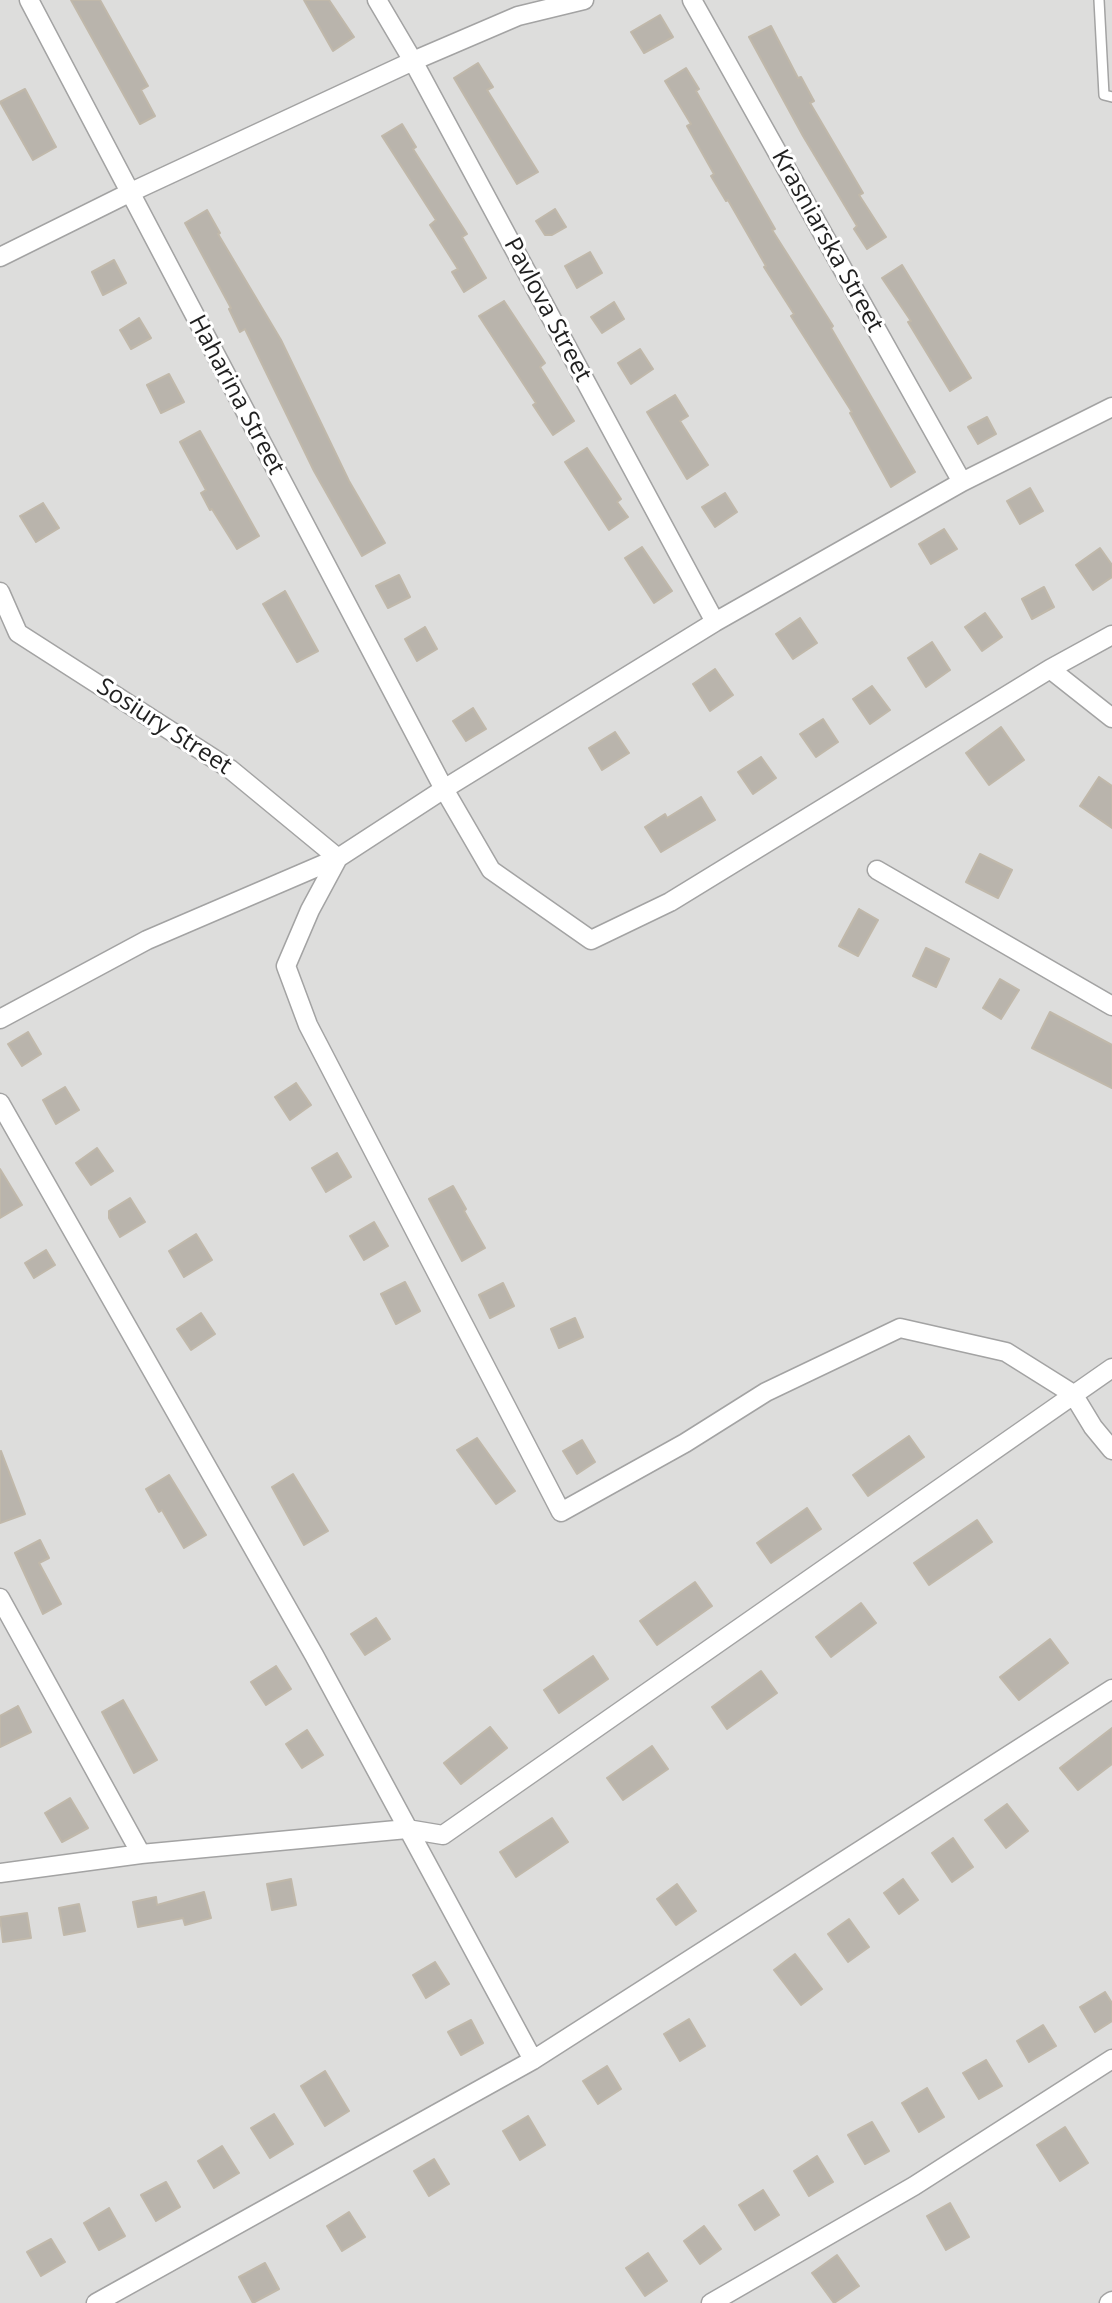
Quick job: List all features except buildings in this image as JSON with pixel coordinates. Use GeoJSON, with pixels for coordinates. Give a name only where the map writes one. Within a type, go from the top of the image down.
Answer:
{"type":"FeatureCollection","features":[{"type":"Feature","properties":{"kind":"street","name":"Haharina Street"},"geometry":{"type":"LineString","coordinates":[[29,0],[444,789],[491,870],[591,940],[670,902],[1050,669]]}},
{"type":"Feature","properties":{"kind":"street","name":"Pavlova Street"},"geometry":{"type":"LineString","coordinates":[[377,0],[413,61],[715,622]]}},
{"type":"Feature","properties":{"kind":"street"},"geometry":{"type":"LineString","coordinates":[[0,257],[129,193],[413,61],[518,16],[584,0]]}},
{"type":"Feature","properties":{"kind":"street","name":"Krasniarska Street"},"geometry":{"type":"LineString","coordinates":[[692,0],[962,482]]}},
{"type":"Feature","properties":{"kind":"street"},"geometry":{"type":"LineString","coordinates":[[0,1019],[147,940],[338,858],[715,622],[962,482],[1112,407]]}},
{"type":"Feature","properties":{"kind":"street","name":"Sosiury Street"},"geometry":{"type":"LineString","coordinates":[[0,592],[18,633],[230,769],[338,858]]}},
{"type":"Feature","properties":{"kind":"street"},"geometry":{"type":"LineString","coordinates":[[1112,635],[1050,669],[1112,718]]}},
{"type":"Feature","properties":{"kind":"street"},"geometry":{"type":"LineString","coordinates":[[338,858],[310,910],[286,966],[308,1025],[561,1512],[685,1443],[766,1392],[900,1328],[1006,1352],[1073,1394],[1093,1427],[1112,1450]]}},
{"type":"Feature","properties":{"kind":"street"},"geometry":{"type":"LineString","coordinates":[[877,870],[1112,1006]]}},
{"type":"Feature","properties":{"kind":"street"},"geometry":{"type":"LineString","coordinates":[[0,1103],[314,1655],[533,2060]]}},
{"type":"Feature","properties":{"kind":"street"},"geometry":{"type":"LineString","coordinates":[[0,1873],[141,1854],[407,1829],[443,1835],[1112,1368]]}},
{"type":"Feature","properties":{"kind":"street"},"geometry":{"type":"LineString","coordinates":[[0,1598],[141,1854]]}},
{"type":"Feature","properties":{"kind":"street"},"geometry":{"type":"LineString","coordinates":[[96,2303],[533,2060],[1112,1689]]}},
{"type":"Feature","properties":{"kind":"street"},"geometry":{"type":"LineString","coordinates":[[711,2303],[914,2186],[1112,2059]]}},
{"type":"Feature","properties":{"kind":"lane"},"geometry":{"type":"LineString","coordinates":[[1099,0],[1104,95],[1112,97]]}},
{"type":"Feature","properties":{"kind":"shaded area"},"geometry":{"type":"Polygon","coordinates":[[[0,0],[1112,0],[1112,2303],[0,2303],[0,0]]]}}]}
